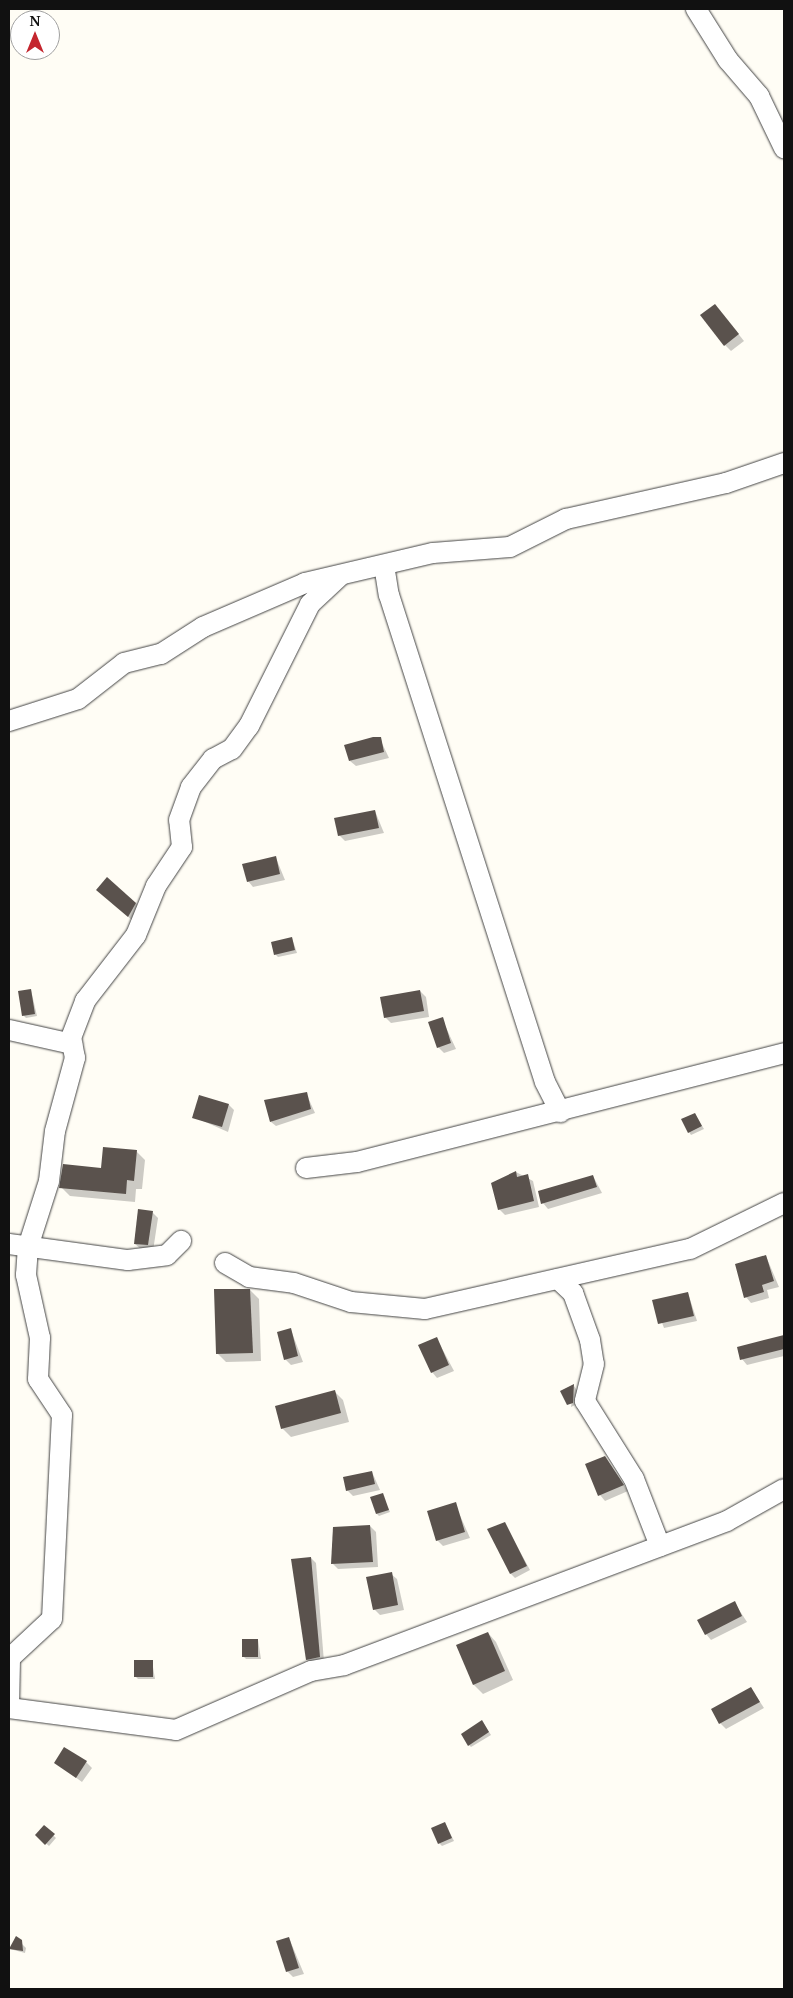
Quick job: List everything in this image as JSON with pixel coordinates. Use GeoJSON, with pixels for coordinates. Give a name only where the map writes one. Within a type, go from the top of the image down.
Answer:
{"type":"FeatureCollection","features":[{"type":"Feature","properties":{"kind":"street"},"geometry":{"type":"LineString","coordinates":[[696,9],[728,60],[759,96],[784,148]]}},
{"type":"Feature","properties":{"kind":"street"},"geometry":{"type":"LineString","coordinates":[[9,721],[78,699],[124,663],[161,654],[182,638],[282,591],[433,553],[510,547],[532,540],[566,519],[726,483],[784,463]]}},
{"type":"Feature","properties":{"kind":"street"},"geometry":{"type":"LineString","coordinates":[[384,565],[389,595],[545,1082],[560,1112]]}},
{"type":"Feature","properties":{"kind":"street"},"geometry":{"type":"LineString","coordinates":[[340,576],[306,610],[249,726],[232,749],[213,759],[191,787],[179,820],[182,847],[156,886],[136,935],[85,1001],[72,1044],[75,1058],[55,1131],[49,1181],[18,1245],[40,1338],[38,1379],[62,1415],[52,1619],[10,1658],[9,1708],[134,1728],[176,1730],[311,1670],[344,1665],[727,1521],[784,1489]]}},
{"type":"Feature","properties":{"kind":"street"},"geometry":{"type":"LineString","coordinates":[[9,1030],[72,1044]]}},
{"type":"Feature","properties":{"kind":"street"},"geometry":{"type":"LineString","coordinates":[[306,1168],[357,1162],[784,1054]]}},
{"type":"Feature","properties":{"kind":"street"},"geometry":{"type":"LineString","coordinates":[[226,1263],[249,1277],[294,1284],[351,1302],[426,1309],[690,1249],[784,1203]]}},
{"type":"Feature","properties":{"kind":"street"},"geometry":{"type":"LineString","coordinates":[[18,1245],[128,1260],[167,1255],[181,1241]]}},
{"type":"Feature","properties":{"kind":"street"},"geometry":{"type":"LineString","coordinates":[[558,1279],[573,1293],[590,1340],[594,1364],[585,1402],[634,1479],[660,1546]]}},
{"type":"Feature","properties":{"kind":"building"},"geometry":{"type":"Polygon","coordinates":[[[715,304],[739,334],[724,346],[700,315],[715,304]]]}},
{"type":"Feature","properties":{"kind":"building"},"geometry":{"type":"Polygon","coordinates":[[[373,737],[381,737],[384,752],[349,761],[344,745],[373,737]]]}},
{"type":"Feature","properties":{"kind":"building"},"geometry":{"type":"Polygon","coordinates":[[[375,810],[379,828],[338,836],[334,818],[375,810]]]}},
{"type":"Feature","properties":{"kind":"building"},"geometry":{"type":"Polygon","coordinates":[[[276,856],[280,874],[247,882],[242,864],[276,856]]]}},
{"type":"Feature","properties":{"kind":"building"},"geometry":{"type":"Polygon","coordinates":[[[107,877],[136,903],[128,917],[96,890],[107,877]]]}},
{"type":"Feature","properties":{"kind":"building"},"geometry":{"type":"Polygon","coordinates":[[[292,937],[295,950],[274,955],[271,942],[292,937]]]}},
{"type":"Feature","properties":{"kind":"building"},"geometry":{"type":"Polygon","coordinates":[[[31,989],[35,1014],[22,1016],[18,991],[31,989]]]}},
{"type":"Feature","properties":{"kind":"building"},"geometry":{"type":"Polygon","coordinates":[[[420,990],[424,1011],[384,1018],[380,997],[420,990]]]}},
{"type":"Feature","properties":{"kind":"building"},"geometry":{"type":"Polygon","coordinates":[[[443,1017],[451,1043],[437,1048],[428,1022],[443,1017]]]}},
{"type":"Feature","properties":{"kind":"building"},"geometry":{"type":"Polygon","coordinates":[[[307,1092],[311,1109],[270,1122],[264,1100],[307,1092]]]}},
{"type":"Feature","properties":{"kind":"building"},"geometry":{"type":"Polygon","coordinates":[[[199,1095],[229,1104],[222,1127],[192,1118],[199,1095]]]}},
{"type":"Feature","properties":{"kind":"building"},"geometry":{"type":"Polygon","coordinates":[[[695,1113],[702,1126],[688,1133],[681,1119],[695,1113]]]}},
{"type":"Feature","properties":{"kind":"building"},"geometry":{"type":"Polygon","coordinates":[[[103,1147],[137,1150],[134,1181],[127,1180],[126,1194],[59,1188],[63,1164],[101,1168],[103,1147]]]}},
{"type":"Feature","properties":{"kind":"building"},"geometry":{"type":"Polygon","coordinates":[[[516,1171],[517,1177],[528,1174],[534,1201],[498,1210],[491,1183],[516,1171]]]}},
{"type":"Feature","properties":{"kind":"building"},"geometry":{"type":"Polygon","coordinates":[[[593,1175],[597,1187],[541,1204],[538,1191],[593,1175]]]}},
{"type":"Feature","properties":{"kind":"building"},"geometry":{"type":"Polygon","coordinates":[[[138,1209],[153,1211],[148,1245],[134,1244],[138,1209]]]}},
{"type":"Feature","properties":{"kind":"building"},"geometry":{"type":"Polygon","coordinates":[[[766,1255],[774,1281],[762,1285],[764,1292],[744,1298],[735,1264],[766,1255]]]}},
{"type":"Feature","properties":{"kind":"building"},"geometry":{"type":"Polygon","coordinates":[[[214,1289],[250,1289],[253,1353],[216,1354],[214,1289]]]}},
{"type":"Feature","properties":{"kind":"building"},"geometry":{"type":"Polygon","coordinates":[[[688,1292],[694,1316],[658,1324],[652,1300],[688,1292]]]}},
{"type":"Feature","properties":{"kind":"building"},"geometry":{"type":"Polygon","coordinates":[[[291,1328],[298,1356],[284,1360],[277,1332],[291,1328]]]}},
{"type":"Feature","properties":{"kind":"building"},"geometry":{"type":"Polygon","coordinates":[[[784,1335],[784,1349],[740,1360],[737,1347],[784,1335]]]}},
{"type":"Feature","properties":{"kind":"building"},"geometry":{"type":"Polygon","coordinates":[[[437,1337],[449,1365],[431,1373],[418,1345],[437,1337]]]}},
{"type":"Feature","properties":{"kind":"building"},"geometry":{"type":"Polygon","coordinates":[[[574,1384],[573,1403],[567,1405],[560,1391],[574,1384]]]}},
{"type":"Feature","properties":{"kind":"building"},"geometry":{"type":"Polygon","coordinates":[[[335,1390],[341,1413],[281,1429],[275,1406],[335,1390]]]}},
{"type":"Feature","properties":{"kind":"building"},"geometry":{"type":"Polygon","coordinates":[[[605,1456],[624,1485],[598,1496],[585,1464],[605,1456]]]}},
{"type":"Feature","properties":{"kind":"building"},"geometry":{"type":"Polygon","coordinates":[[[372,1471],[375,1484],[346,1491],[343,1477],[372,1471]]]}},
{"type":"Feature","properties":{"kind":"building"},"geometry":{"type":"Polygon","coordinates":[[[383,1493],[389,1510],[376,1514],[370,1497],[383,1493]]]}},
{"type":"Feature","properties":{"kind":"building"},"geometry":{"type":"Polygon","coordinates":[[[456,1502],[465,1532],[436,1541],[427,1511],[456,1502]]]}},
{"type":"Feature","properties":{"kind":"building"},"geometry":{"type":"Polygon","coordinates":[[[505,1522],[527,1566],[510,1574],[487,1529],[505,1522]]]}},
{"type":"Feature","properties":{"kind":"building"},"geometry":{"type":"Polygon","coordinates":[[[370,1525],[373,1562],[331,1564],[333,1527],[370,1525]]]}},
{"type":"Feature","properties":{"kind":"building"},"geometry":{"type":"Polygon","coordinates":[[[311,1557],[320,1657],[306,1660],[291,1559],[311,1557]]]}},
{"type":"Feature","properties":{"kind":"building"},"geometry":{"type":"Polygon","coordinates":[[[392,1572],[398,1605],[373,1610],[366,1577],[392,1572]]]}},
{"type":"Feature","properties":{"kind":"building"},"geometry":{"type":"Polygon","coordinates":[[[735,1601],[742,1616],[705,1635],[697,1620],[735,1601]]]}},
{"type":"Feature","properties":{"kind":"building"},"geometry":{"type":"Polygon","coordinates":[[[488,1632],[505,1671],[473,1685],[456,1645],[488,1632]]]}},
{"type":"Feature","properties":{"kind":"building"},"geometry":{"type":"Polygon","coordinates":[[[242,1639],[258,1639],[258,1657],[242,1657],[242,1639]]]}},
{"type":"Feature","properties":{"kind":"building"},"geometry":{"type":"Polygon","coordinates":[[[134,1660],[153,1660],[153,1677],[134,1677],[134,1660]]]}},
{"type":"Feature","properties":{"kind":"building"},"geometry":{"type":"Polygon","coordinates":[[[751,1687],[760,1702],[719,1724],[711,1709],[751,1687]]]}},
{"type":"Feature","properties":{"kind":"building"},"geometry":{"type":"Polygon","coordinates":[[[482,1720],[489,1732],[468,1746],[461,1734],[482,1720]]]}},
{"type":"Feature","properties":{"kind":"building"},"geometry":{"type":"Polygon","coordinates":[[[64,1747],[87,1761],[76,1778],[54,1763],[64,1747]]]}},
{"type":"Feature","properties":{"kind":"building"},"geometry":{"type":"Polygon","coordinates":[[[445,1822],[452,1838],[438,1844],[431,1828],[445,1822]]]}},
{"type":"Feature","properties":{"kind":"building"},"geometry":{"type":"Polygon","coordinates":[[[44,1825],[55,1834],[45,1845],[35,1835],[44,1825]]]}},
{"type":"Feature","properties":{"kind":"building"},"geometry":{"type":"Polygon","coordinates":[[[16,1936],[22,1940],[23,1951],[9,1949],[16,1936]]]}},
{"type":"Feature","properties":{"kind":"building"},"geometry":{"type":"Polygon","coordinates":[[[289,1937],[299,1968],[286,1972],[276,1941],[289,1937]]]}}]}
